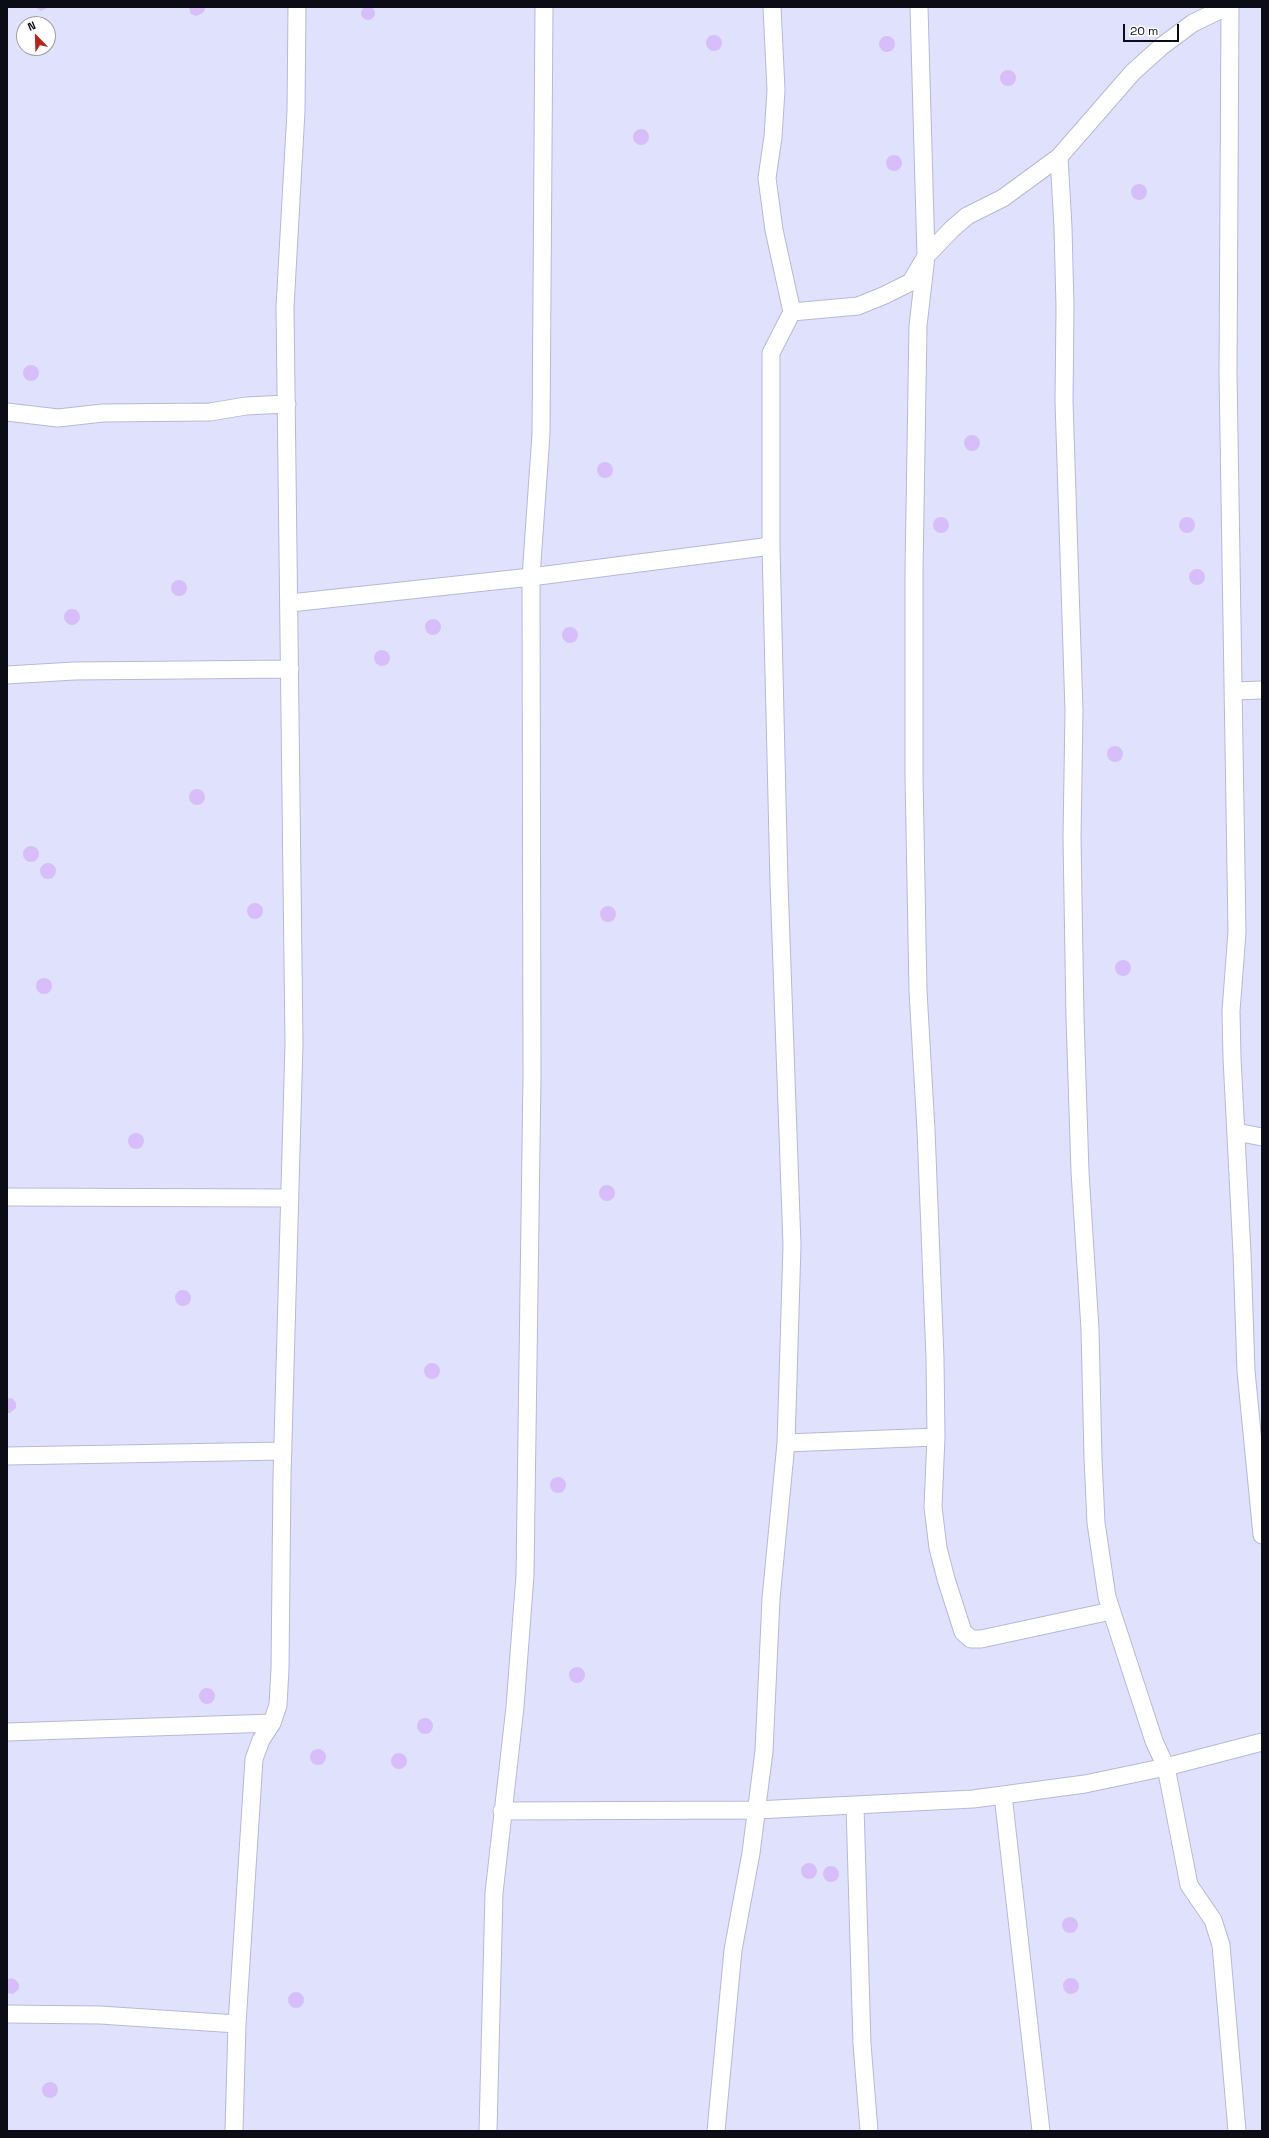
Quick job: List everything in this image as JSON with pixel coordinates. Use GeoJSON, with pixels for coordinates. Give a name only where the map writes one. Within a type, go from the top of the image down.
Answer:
{"type":"FeatureCollection","features":[{"type":"Feature","properties":{"kind":"street"},"geometry":{"type":"LineString","coordinates":[[234,2131],[237,2024],[254,1759],[261,1740],[272,1723],[278,1705],[280,1669],[283,1451],[294,1044],[290,603],[285,307],[296,112],[297,7]]}},
{"type":"Feature","properties":{"kind":"street"},"geometry":{"type":"LineString","coordinates":[[488,2131],[494,1893],[502,1811],[515,1707],[525,1575],[532,1076],[531,577],[541,434],[544,7]]}},
{"type":"Feature","properties":{"kind":"street"},"geometry":{"type":"LineString","coordinates":[[716,2131],[733,1950],[751,1853],[764,1752],[771,1599],[786,1443],[792,1245],[779,882],[771,546],[771,353],[792,312],[774,230],[767,178],[773,137],[776,90],[772,7]]}},
{"type":"Feature","properties":{"kind":"street"},"geometry":{"type":"LineString","coordinates":[[919,7],[926,256],[918,334],[914,776],[918,991],[926,1130],[936,1437],[933,1507],[938,1543],[948,1585],[966,1636],[975,1640],[981,1639],[1111,1611]]}},
{"type":"Feature","properties":{"kind":"street"},"geometry":{"type":"LineString","coordinates":[[792,312],[858,306],[912,282],[926,256],[952,229],[967,216],[1003,198],[1059,157],[1133,72],[1162,46],[1193,23],[1226,7]]}},
{"type":"Feature","properties":{"kind":"street"},"geometry":{"type":"LineString","coordinates":[[1230,7],[1228,373],[1237,932],[1231,1011],[1246,1371],[1262,1535]]}},
{"type":"Feature","properties":{"kind":"street"},"geometry":{"type":"LineString","coordinates":[[1059,157],[1063,227],[1065,307],[1064,401],[1074,711],[1072,838],[1080,1164],[1090,1329],[1096,1523],[1104,1585],[1111,1611],[1154,1741],[1166,1766],[1189,1885],[1213,1920],[1221,1946],[1237,2131]]}},
{"type":"Feature","properties":{"kind":"street"},"geometry":{"type":"LineString","coordinates":[[7,412],[58,418],[103,413],[210,412],[246,406],[287,404]]}},
{"type":"Feature","properties":{"kind":"street"},"geometry":{"type":"LineString","coordinates":[[290,603],[531,577],[771,546]]}},
{"type":"Feature","properties":{"kind":"street"},"geometry":{"type":"LineString","coordinates":[[7,675],[82,671],[290,669]]}},
{"type":"Feature","properties":{"kind":"street"},"geometry":{"type":"LineString","coordinates":[[1234,691],[1262,690]]}},
{"type":"Feature","properties":{"kind":"street"},"geometry":{"type":"LineString","coordinates":[[1236,1132],[1262,1137]]}},
{"type":"Feature","properties":{"kind":"street"},"geometry":{"type":"LineString","coordinates":[[7,1197],[290,1198]]}},
{"type":"Feature","properties":{"kind":"street"},"geometry":{"type":"LineString","coordinates":[[786,1443],[936,1437]]}},
{"type":"Feature","properties":{"kind":"street"},"geometry":{"type":"LineString","coordinates":[[7,1456],[283,1451]]}},
{"type":"Feature","properties":{"kind":"street"},"geometry":{"type":"LineString","coordinates":[[7,1732],[272,1723]]}},
{"type":"Feature","properties":{"kind":"street"},"geometry":{"type":"LineString","coordinates":[[502,1811],[756,1810],[973,1799],[1085,1784],[1262,1742]]}},
{"type":"Feature","properties":{"kind":"street"},"geometry":{"type":"LineString","coordinates":[[1003,1795],[1041,2131]]}},
{"type":"Feature","properties":{"kind":"street"},"geometry":{"type":"LineString","coordinates":[[855,1806],[862,2044],[870,2131]]}},
{"type":"Feature","properties":{"kind":"street"},"geometry":{"type":"LineString","coordinates":[[7,2014],[100,2015],[237,2024]]}},
{"type":"Feature","properties":{"kind":"building"},"geometry":{"type":"Polygon","coordinates":[[[365,6],[371,6],[375,10],[375,16],[371,20],[365,20],[361,16],[361,10],[365,6]]]}},
{"type":"Feature","properties":{"kind":"building"},"geometry":{"type":"Polygon","coordinates":[[[35,7],[49,7],[41,11],[35,7]]]}},
{"type":"Feature","properties":{"kind":"building"},"geometry":{"type":"Polygon","coordinates":[[[189,7],[205,7],[205,9],[203,13],[196,16],[191,14],[189,7]]]}},
{"type":"Feature","properties":{"kind":"building"},"geometry":{"type":"Polygon","coordinates":[[[714,35],[720,37],[722,43],[720,49],[714,51],[708,49],[706,43],[708,37],[714,35]]]}},
{"type":"Feature","properties":{"kind":"building"},"geometry":{"type":"Polygon","coordinates":[[[887,36],[893,38],[895,44],[893,50],[887,52],[881,50],[879,44],[881,38],[887,36]]]}},
{"type":"Feature","properties":{"kind":"building"},"geometry":{"type":"Polygon","coordinates":[[[1008,70],[1014,72],[1016,78],[1014,84],[1008,86],[1002,84],[1000,78],[1002,72],[1008,70]]]}},
{"type":"Feature","properties":{"kind":"building"},"geometry":{"type":"Polygon","coordinates":[[[641,129],[647,131],[649,137],[647,143],[641,145],[635,143],[633,137],[635,131],[641,129]]]}},
{"type":"Feature","properties":{"kind":"building"},"geometry":{"type":"Polygon","coordinates":[[[894,155],[900,157],[902,163],[900,169],[894,171],[888,169],[886,163],[888,157],[894,155]]]}},
{"type":"Feature","properties":{"kind":"building"},"geometry":{"type":"Polygon","coordinates":[[[1139,184],[1145,186],[1147,192],[1145,198],[1139,200],[1133,198],[1131,192],[1133,186],[1139,184]]]}},
{"type":"Feature","properties":{"kind":"building"},"geometry":{"type":"Polygon","coordinates":[[[31,365],[37,367],[39,373],[37,379],[31,381],[25,379],[23,373],[25,367],[31,365]]]}},
{"type":"Feature","properties":{"kind":"building"},"geometry":{"type":"Polygon","coordinates":[[[972,435],[978,437],[980,443],[978,449],[972,451],[966,449],[964,443],[966,437],[972,435]]]}},
{"type":"Feature","properties":{"kind":"building"},"geometry":{"type":"Polygon","coordinates":[[[605,462],[611,464],[613,470],[611,476],[605,478],[599,476],[597,470],[599,464],[605,462]]]}},
{"type":"Feature","properties":{"kind":"building"},"geometry":{"type":"Polygon","coordinates":[[[941,517],[947,519],[949,525],[947,531],[941,533],[935,531],[933,525],[935,519],[941,517]]]}},
{"type":"Feature","properties":{"kind":"building"},"geometry":{"type":"Polygon","coordinates":[[[1187,517],[1193,519],[1195,525],[1193,531],[1187,533],[1181,531],[1179,525],[1181,519],[1187,517]]]}},
{"type":"Feature","properties":{"kind":"building"},"geometry":{"type":"Polygon","coordinates":[[[1197,569],[1203,571],[1205,577],[1203,583],[1197,585],[1191,583],[1189,577],[1191,571],[1197,569]]]}},
{"type":"Feature","properties":{"kind":"building"},"geometry":{"type":"Polygon","coordinates":[[[179,580],[185,582],[187,588],[185,594],[179,596],[173,594],[171,588],[173,582],[179,580]]]}},
{"type":"Feature","properties":{"kind":"building"},"geometry":{"type":"Polygon","coordinates":[[[72,609],[78,611],[80,617],[78,623],[72,625],[66,623],[64,617],[66,611],[72,609]]]}},
{"type":"Feature","properties":{"kind":"building"},"geometry":{"type":"Polygon","coordinates":[[[433,619],[439,621],[441,627],[439,633],[433,635],[427,633],[425,627],[427,621],[433,619]]]}},
{"type":"Feature","properties":{"kind":"building"},"geometry":{"type":"Polygon","coordinates":[[[570,627],[576,629],[578,635],[576,641],[570,643],[564,641],[562,635],[564,629],[570,627]]]}},
{"type":"Feature","properties":{"kind":"building"},"geometry":{"type":"Polygon","coordinates":[[[382,650],[388,652],[390,658],[388,664],[382,666],[376,664],[374,658],[376,652],[382,650]]]}},
{"type":"Feature","properties":{"kind":"building"},"geometry":{"type":"Polygon","coordinates":[[[1115,746],[1121,748],[1123,754],[1121,760],[1115,762],[1109,760],[1107,754],[1109,748],[1115,746]]]}},
{"type":"Feature","properties":{"kind":"building"},"geometry":{"type":"Polygon","coordinates":[[[197,789],[203,791],[205,797],[203,803],[197,805],[191,803],[189,797],[191,791],[197,789]]]}},
{"type":"Feature","properties":{"kind":"building"},"geometry":{"type":"Polygon","coordinates":[[[31,846],[37,848],[39,854],[37,860],[31,862],[25,860],[23,854],[25,848],[31,846]]]}},
{"type":"Feature","properties":{"kind":"building"},"geometry":{"type":"Polygon","coordinates":[[[48,863],[54,865],[56,871],[54,877],[48,879],[42,877],[40,871],[42,865],[48,863]]]}},
{"type":"Feature","properties":{"kind":"building"},"geometry":{"type":"Polygon","coordinates":[[[255,903],[261,905],[263,911],[261,917],[255,919],[249,917],[247,911],[249,905],[255,903]]]}},
{"type":"Feature","properties":{"kind":"building"},"geometry":{"type":"Polygon","coordinates":[[[608,906],[614,908],[616,914],[614,920],[608,922],[602,920],[600,914],[602,908],[608,906]]]}},
{"type":"Feature","properties":{"kind":"building"},"geometry":{"type":"Polygon","coordinates":[[[1123,960],[1129,962],[1131,968],[1129,974],[1123,976],[1117,974],[1115,968],[1117,962],[1123,960]]]}},
{"type":"Feature","properties":{"kind":"building"},"geometry":{"type":"Polygon","coordinates":[[[44,978],[50,980],[52,986],[50,992],[44,994],[38,992],[36,986],[38,980],[44,978]]]}},
{"type":"Feature","properties":{"kind":"building"},"geometry":{"type":"Polygon","coordinates":[[[136,1133],[142,1135],[144,1141],[142,1147],[136,1149],[130,1147],[128,1141],[130,1135],[136,1133]]]}},
{"type":"Feature","properties":{"kind":"building"},"geometry":{"type":"Polygon","coordinates":[[[607,1185],[613,1187],[615,1193],[613,1199],[607,1201],[601,1199],[599,1193],[601,1187],[607,1185]]]}},
{"type":"Feature","properties":{"kind":"building"},"geometry":{"type":"Polygon","coordinates":[[[183,1290],[189,1292],[191,1298],[189,1304],[183,1306],[177,1304],[175,1298],[177,1292],[183,1290]]]}},
{"type":"Feature","properties":{"kind":"building"},"geometry":{"type":"Polygon","coordinates":[[[432,1363],[438,1365],[440,1371],[438,1377],[432,1379],[426,1377],[424,1371],[426,1365],[432,1363]]]}},
{"type":"Feature","properties":{"kind":"building"},"geometry":{"type":"Polygon","coordinates":[[[7,1398],[13,1399],[16,1403],[16,1408],[10,1413],[7,1413],[7,1398]]]}},
{"type":"Feature","properties":{"kind":"building"},"geometry":{"type":"Polygon","coordinates":[[[558,1477],[564,1479],[566,1485],[564,1491],[558,1493],[552,1491],[550,1485],[552,1479],[558,1477]]]}},
{"type":"Feature","properties":{"kind":"building"},"geometry":{"type":"Polygon","coordinates":[[[577,1667],[583,1669],[585,1675],[583,1681],[577,1683],[571,1681],[569,1675],[571,1669],[577,1667]]]}},
{"type":"Feature","properties":{"kind":"building"},"geometry":{"type":"Polygon","coordinates":[[[207,1688],[213,1690],[215,1696],[213,1702],[207,1704],[201,1702],[199,1696],[201,1690],[207,1688]]]}},
{"type":"Feature","properties":{"kind":"building"},"geometry":{"type":"Polygon","coordinates":[[[425,1718],[431,1720],[433,1726],[431,1732],[425,1734],[419,1732],[417,1726],[419,1720],[425,1718]]]}},
{"type":"Feature","properties":{"kind":"building"},"geometry":{"type":"Polygon","coordinates":[[[318,1749],[324,1751],[326,1757],[324,1763],[318,1765],[312,1763],[310,1757],[312,1751],[318,1749]]]}},
{"type":"Feature","properties":{"kind":"building"},"geometry":{"type":"Polygon","coordinates":[[[399,1753],[405,1755],[407,1761],[405,1767],[399,1769],[393,1767],[391,1761],[393,1755],[399,1753]]]}},
{"type":"Feature","properties":{"kind":"building"},"geometry":{"type":"Polygon","coordinates":[[[809,1863],[815,1865],[817,1871],[815,1877],[809,1879],[803,1877],[801,1871],[803,1865],[809,1863]]]}},
{"type":"Feature","properties":{"kind":"building"},"geometry":{"type":"Polygon","coordinates":[[[831,1866],[837,1868],[839,1874],[837,1880],[831,1882],[825,1880],[823,1874],[825,1868],[831,1866]]]}},
{"type":"Feature","properties":{"kind":"building"},"geometry":{"type":"Polygon","coordinates":[[[1070,1917],[1076,1919],[1078,1925],[1076,1931],[1070,1933],[1064,1931],[1062,1925],[1064,1919],[1070,1917]]]}},
{"type":"Feature","properties":{"kind":"building"},"geometry":{"type":"Polygon","coordinates":[[[11,1978],[16,1980],[19,1984],[19,1989],[13,1994],[7,1993],[7,1980],[11,1978]]]}},
{"type":"Feature","properties":{"kind":"building"},"geometry":{"type":"Polygon","coordinates":[[[1071,1978],[1077,1980],[1079,1986],[1077,1992],[1071,1994],[1065,1992],[1063,1986],[1065,1980],[1071,1978]]]}},
{"type":"Feature","properties":{"kind":"building"},"geometry":{"type":"Polygon","coordinates":[[[296,1992],[302,1994],[304,2000],[302,2006],[296,2008],[290,2006],[288,2000],[290,1994],[296,1992]]]}},
{"type":"Feature","properties":{"kind":"building"},"geometry":{"type":"Polygon","coordinates":[[[50,2082],[56,2084],[58,2090],[56,2096],[50,2098],[44,2096],[42,2090],[44,2084],[50,2082]]]}}]}
